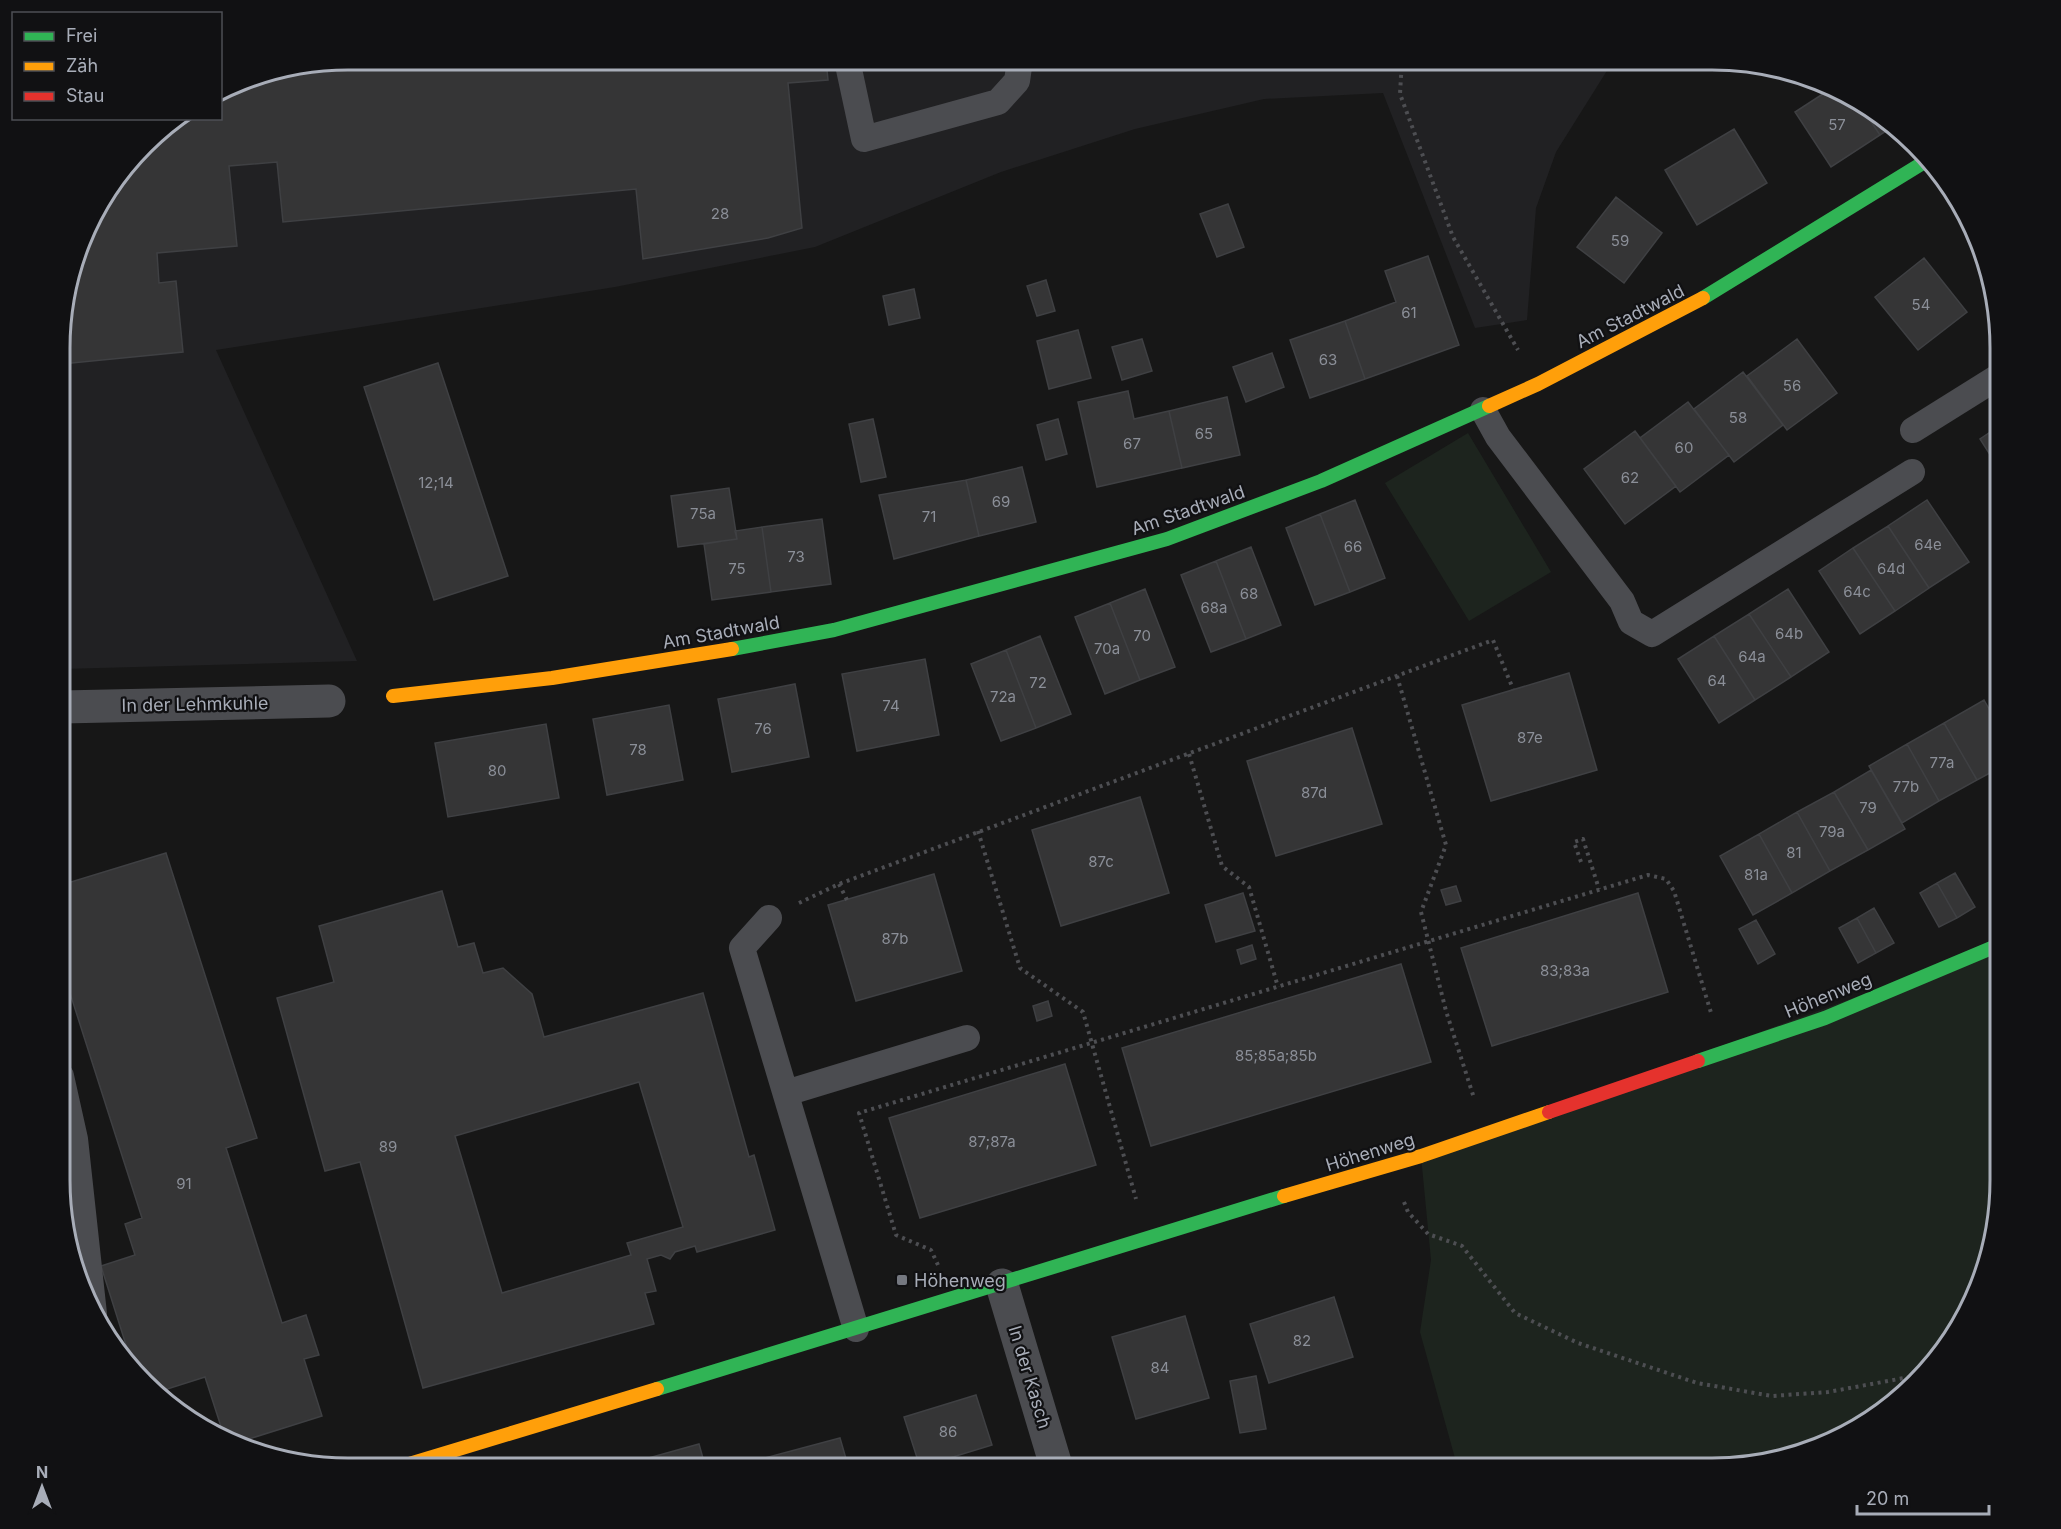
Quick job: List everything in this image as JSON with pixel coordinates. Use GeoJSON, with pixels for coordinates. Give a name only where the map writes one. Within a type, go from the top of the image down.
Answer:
{"type":"FeatureCollection","features":[{"type":"Feature","properties":{"kind":"street","name":"Am Stadtwald"},"geometry":{"type":"LineString","coordinates":[[393,696],[552,678],[701,655],[834,630],[1167,539],[1321,481],[1538,384],[1695,303],[1921,164]]}},
{"type":"Feature","properties":{"kind":"street","name":"In der Lehmkuhle"},"geometry":{"type":"LineString","coordinates":[[70,707],[329,701]]}},
{"type":"Feature","properties":{"kind":"street","name":"Höhenweg"},"geometry":{"type":"LineString","coordinates":[[429,1458],[1002,1285],[1147,1237],[1388,1166],[1825,1018],[1990,949]]}},
{"type":"Feature","properties":{"kind":"street","name":"In der Kasch"},"geometry":{"type":"LineString","coordinates":[[1002,1285],[1054,1458]]}},
{"type":"Feature","properties":{"kind":"lane"},"geometry":{"type":"LineString","coordinates":[[849,70],[864,139],[998,102],[1017,81],[1019,70]]}},
{"type":"Feature","properties":{"kind":"lane"},"geometry":{"type":"LineString","coordinates":[[1913,430],[1990,382]]}},
{"type":"Feature","properties":{"kind":"lane"},"geometry":{"type":"LineString","coordinates":[[1483,410],[1498,437],[1622,601],[1631,622],[1652,634],[1912,472]]}},
{"type":"Feature","properties":{"kind":"lane"},"geometry":{"type":"LineString","coordinates":[[769,918],[742,948],[856,1329]]}},
{"type":"Feature","properties":{"kind":"lane"},"geometry":{"type":"LineString","coordinates":[[786,1093],[967,1038]]}},
{"type":"Feature","properties":{"kind":"lane"},"geometry":{"type":"LineString","coordinates":[[70,1116],[75,1139],[91,1284]]}},
{"type":"Feature","properties":{"kind":"path"},"geometry":{"type":"LineString","coordinates":[[1401,70],[1400,94],[1453,237],[1538,384]]}},
{"type":"Feature","properties":{"kind":"path"},"geometry":{"type":"LineString","coordinates":[[769,918],[839,884],[1493,640],[1513,689]]}},
{"type":"Feature","properties":{"kind":"path"},"geometry":{"type":"LineString","coordinates":[[1397,676],[1446,845],[1420,912],[1426,941],[1485,1133]]}},
{"type":"Feature","properties":{"kind":"path"},"geometry":{"type":"LineString","coordinates":[[1189,754],[1222,866],[1248,887],[1278,987]]}},
{"type":"Feature","properties":{"kind":"path"},"geometry":{"type":"LineString","coordinates":[[978,831],[1020,968],[1083,1012],[1147,1237]]}},
{"type":"Feature","properties":{"kind":"path"},"geometry":{"type":"LineString","coordinates":[[1581,862],[1574,842],[1583,839],[1599,889]]}},
{"type":"Feature","properties":{"kind":"path"},"geometry":{"type":"LineString","coordinates":[[948,1301],[934,1252],[896,1235],[859,1113],[1648,875],[1662,877],[1670,883],[1724,1054]]}},
{"type":"Feature","properties":{"kind":"path"},"geometry":{"type":"LineString","coordinates":[[839,884],[847,900]]}},
{"type":"Feature","properties":{"kind":"path"},"geometry":{"type":"LineString","coordinates":[[1388,1166],[1408,1212],[1428,1234],[1462,1246],[1515,1313],[1578,1343],[1697,1383],[1772,1396],[1828,1392],[1909,1377]]}},
{"type":"Feature","properties":{"kind":"shaded area"},"geometry":{"type":"Polygon","coordinates":[[[348,70],[1607,70],[1556,152],[1536,208],[1527,320],[1475,328],[1383,93],[1264,99],[1135,129],[1001,172],[815,247],[615,287],[216,350],[357,661],[70,669],[70,348],[73,312],[80,276],[99,225],[122,187],[217,120],[222,120],[222,117],[322,72],[348,70]]]}},
{"type":"Feature","properties":{"kind":"shaded area"},"geometry":{"type":"Polygon","coordinates":[[[1468,433],[1551,572],[1469,621],[1385,483],[1468,433]]]}},
{"type":"Feature","properties":{"kind":"shaded area"},"geometry":{"type":"Polygon","coordinates":[[[1990,948],[1990,1199],[1985,1235],[1976,1270],[1962,1304],[1944,1335],[1922,1364],[1896,1390],[1852,1421],[1802,1444],[1767,1453],[1731,1458],[1455,1458],[1420,1332],[1431,1260],[1421,1156],[1990,948]]]}},
{"type":"Feature","properties":{"kind":"building"},"geometry":{"type":"Polygon","coordinates":[[[348,70],[827,70],[828,80],[788,83],[802,228],[768,238],[643,259],[636,189],[283,222],[277,162],[229,166],[237,246],[157,253],[159,283],[176,281],[183,352],[70,363],[73,312],[85,259],[99,225],[117,194],[139,165],[165,139],[190,120],[222,120],[222,101],[225,99],[276,80],[312,73],[348,70]]]}},
{"type":"Feature","properties":{"kind":"building"},"geometry":{"type":"Polygon","coordinates":[[[1823,94],[1867,117],[1880,135],[1831,167],[1795,112],[1823,94]]]}},
{"type":"Feature","properties":{"kind":"building"},"geometry":{"type":"Polygon","coordinates":[[[1869,118],[1886,131],[1880,135],[1869,118]]]}},
{"type":"Feature","properties":{"kind":"building"},"geometry":{"type":"Polygon","coordinates":[[[1734,129],[1767,183],[1697,225],[1665,170],[1734,129]]]}},
{"type":"Feature","properties":{"kind":"building"},"geometry":{"type":"Polygon","coordinates":[[[1616,197],[1662,233],[1624,283],[1577,247],[1616,197]]]}},
{"type":"Feature","properties":{"kind":"building"},"geometry":{"type":"Polygon","coordinates":[[[1228,204],[1244,247],[1217,257],[1200,214],[1228,204]]]}},
{"type":"Feature","properties":{"kind":"building"},"geometry":{"type":"Polygon","coordinates":[[[1428,256],[1459,345],[1365,379],[1345,321],[1396,302],[1385,271],[1428,256]]]}},
{"type":"Feature","properties":{"kind":"building"},"geometry":{"type":"Polygon","coordinates":[[[1924,258],[1967,312],[1918,350],[1875,297],[1924,258]]]}},
{"type":"Feature","properties":{"kind":"building"},"geometry":{"type":"Polygon","coordinates":[[[1046,280],[1055,311],[1037,316],[1027,286],[1046,280]]]}},
{"type":"Feature","properties":{"kind":"building"},"geometry":{"type":"Polygon","coordinates":[[[914,289],[920,318],[889,325],[883,296],[914,289]]]}},
{"type":"Feature","properties":{"kind":"building"},"geometry":{"type":"Polygon","coordinates":[[[1345,321],[1365,379],[1310,398],[1290,340],[1345,321]]]}},
{"type":"Feature","properties":{"kind":"building"},"geometry":{"type":"Polygon","coordinates":[[[1078,330],[1091,378],[1049,389],[1037,341],[1078,330]]]}},
{"type":"Feature","properties":{"kind":"building"},"geometry":{"type":"Polygon","coordinates":[[[1142,339],[1152,371],[1122,380],[1112,347],[1142,339]]]}},
{"type":"Feature","properties":{"kind":"building"},"geometry":{"type":"Polygon","coordinates":[[[1797,339],[1837,393],[1787,430],[1747,376],[1797,339]]]}},
{"type":"Feature","properties":{"kind":"building"},"geometry":{"type":"Polygon","coordinates":[[[1272,353],[1284,387],[1246,402],[1233,367],[1272,353]]]}},
{"type":"Feature","properties":{"kind":"building"},"geometry":{"type":"Polygon","coordinates":[[[438,363],[508,576],[434,600],[364,387],[438,363]]]}},
{"type":"Feature","properties":{"kind":"building"},"geometry":{"type":"Polygon","coordinates":[[[1743,372],[1783,425],[1734,462],[1694,409],[1743,372]]]}},
{"type":"Feature","properties":{"kind":"building"},"geometry":{"type":"Polygon","coordinates":[[[1128,391],[1134,419],[1169,411],[1182,468],[1097,487],[1078,402],[1128,391]]]}},
{"type":"Feature","properties":{"kind":"building"},"geometry":{"type":"Polygon","coordinates":[[[1227,397],[1240,455],[1182,468],[1169,411],[1227,397]]]}},
{"type":"Feature","properties":{"kind":"building"},"geometry":{"type":"Polygon","coordinates":[[[1688,402],[1729,455],[1680,492],[1640,438],[1688,402]]]}},
{"type":"Feature","properties":{"kind":"building"},"geometry":{"type":"Polygon","coordinates":[[[873,419],[886,477],[861,482],[849,424],[873,419]]]}},
{"type":"Feature","properties":{"kind":"building"},"geometry":{"type":"Polygon","coordinates":[[[1058,419],[1067,454],[1046,460],[1037,425],[1058,419]]]}},
{"type":"Feature","properties":{"kind":"building"},"geometry":{"type":"Polygon","coordinates":[[[1635,431],[1676,486],[1625,524],[1584,469],[1635,431]]]}},
{"type":"Feature","properties":{"kind":"building"},"geometry":{"type":"Polygon","coordinates":[[[1990,432],[1990,455],[1980,439],[1990,432]]]}},
{"type":"Feature","properties":{"kind":"building"},"geometry":{"type":"Polygon","coordinates":[[[1022,467],[1036,522],[979,536],[966,480],[1022,467]]]}},
{"type":"Feature","properties":{"kind":"building"},"geometry":{"type":"Polygon","coordinates":[[[966,480],[979,536],[894,559],[879,495],[966,480]]]}},
{"type":"Feature","properties":{"kind":"building"},"geometry":{"type":"Polygon","coordinates":[[[729,488],[737,539],[678,547],[671,496],[729,488]]]}},
{"type":"Feature","properties":{"kind":"building"},"geometry":{"type":"Polygon","coordinates":[[[1355,500],[1385,578],[1350,592],[1320,514],[1355,500]]]}},
{"type":"Feature","properties":{"kind":"building"},"geometry":{"type":"Polygon","coordinates":[[[1927,500],[1969,562],[1929,588],[1888,526],[1927,500]]]}},
{"type":"Feature","properties":{"kind":"building"},"geometry":{"type":"Polygon","coordinates":[[[1320,514],[1350,592],[1315,605],[1286,528],[1320,514]]]}},
{"type":"Feature","properties":{"kind":"building"},"geometry":{"type":"Polygon","coordinates":[[[822,519],[831,584],[771,592],[762,527],[822,519]]]}},
{"type":"Feature","properties":{"kind":"building"},"geometry":{"type":"Polygon","coordinates":[[[1888,526],[1929,588],[1895,611],[1853,548],[1888,526]]]}},
{"type":"Feature","properties":{"kind":"building"},"geometry":{"type":"Polygon","coordinates":[[[762,527],[771,592],[712,600],[704,544],[737,539],[735,531],[762,527]]]}},
{"type":"Feature","properties":{"kind":"building"},"geometry":{"type":"Polygon","coordinates":[[[1251,547],[1281,625],[1246,639],[1216,561],[1251,547]]]}},
{"type":"Feature","properties":{"kind":"building"},"geometry":{"type":"Polygon","coordinates":[[[1853,548],[1895,611],[1860,634],[1819,571],[1853,548]]]}},
{"type":"Feature","properties":{"kind":"building"},"geometry":{"type":"Polygon","coordinates":[[[1216,561],[1246,639],[1211,652],[1181,575],[1216,561]]]}},
{"type":"Feature","properties":{"kind":"building"},"geometry":{"type":"Polygon","coordinates":[[[1145,589],[1175,667],[1140,680],[1110,603],[1145,589]]]}},
{"type":"Feature","properties":{"kind":"building"},"geometry":{"type":"Polygon","coordinates":[[[1788,589],[1829,652],[1791,677],[1749,614],[1788,589]]]}},
{"type":"Feature","properties":{"kind":"building"},"geometry":{"type":"Polygon","coordinates":[[[1110,603],[1140,680],[1105,694],[1075,617],[1110,603]]]}},
{"type":"Feature","properties":{"kind":"building"},"geometry":{"type":"Polygon","coordinates":[[[1749,614],[1791,677],[1755,700],[1714,636],[1749,614]]]}},
{"type":"Feature","properties":{"kind":"building"},"geometry":{"type":"Polygon","coordinates":[[[1040,636],[1071,714],[1036,728],[1006,650],[1040,636]]]}},
{"type":"Feature","properties":{"kind":"building"},"geometry":{"type":"Polygon","coordinates":[[[1714,636],[1755,700],[1719,723],[1678,659],[1714,636]]]}},
{"type":"Feature","properties":{"kind":"building"},"geometry":{"type":"Polygon","coordinates":[[[1006,650],[1036,728],[1001,741],[971,664],[1006,650]]]}},
{"type":"Feature","properties":{"kind":"building"},"geometry":{"type":"Polygon","coordinates":[[[925,659],[939,735],[857,751],[842,674],[925,659]]]}},
{"type":"Feature","properties":{"kind":"building"},"geometry":{"type":"Polygon","coordinates":[[[1569,673],[1597,770],[1491,801],[1462,705],[1569,673]]]}},
{"type":"Feature","properties":{"kind":"building"},"geometry":{"type":"Polygon","coordinates":[[[795,684],[809,757],[732,772],[718,699],[795,684]]]}},
{"type":"Feature","properties":{"kind":"building"},"geometry":{"type":"Polygon","coordinates":[[[1984,700],[1990,711],[1990,773],[1977,780],[1944,723],[1984,700]]]}},
{"type":"Feature","properties":{"kind":"building"},"geometry":{"type":"Polygon","coordinates":[[[669,705],[683,780],[607,795],[593,719],[669,705]]]}},
{"type":"Feature","properties":{"kind":"building"},"geometry":{"type":"Polygon","coordinates":[[[1944,723],[1977,780],[1939,801],[1907,744],[1944,723]]]}},
{"type":"Feature","properties":{"kind":"building"},"geometry":{"type":"Polygon","coordinates":[[[546,724],[559,798],[448,817],[435,743],[546,724]]]}},
{"type":"Feature","properties":{"kind":"building"},"geometry":{"type":"Polygon","coordinates":[[[1352,728],[1382,824],[1276,856],[1247,761],[1352,728]]]}},
{"type":"Feature","properties":{"kind":"building"},"geometry":{"type":"Polygon","coordinates":[[[1907,744],[1939,801],[1902,823],[1869,766],[1907,744]]]}},
{"type":"Feature","properties":{"kind":"building"},"geometry":{"type":"Polygon","coordinates":[[[1871,770],[1905,829],[1868,850],[1834,792],[1871,770]]]}},
{"type":"Feature","properties":{"kind":"building"},"geometry":{"type":"Polygon","coordinates":[[[1834,792],[1868,850],[1830,871],[1797,812],[1834,792]]]}},
{"type":"Feature","properties":{"kind":"building"},"geometry":{"type":"Polygon","coordinates":[[[1140,797],[1169,893],[1061,926],[1032,830],[1140,797]]]}},
{"type":"Feature","properties":{"kind":"building"},"geometry":{"type":"Polygon","coordinates":[[[1797,812],[1830,871],[1792,893],[1759,834],[1797,812]]]}},
{"type":"Feature","properties":{"kind":"building"},"geometry":{"type":"Polygon","coordinates":[[[1759,834],[1792,893],[1753,915],[1720,856],[1759,834]]]}},
{"type":"Feature","properties":{"kind":"building"},"geometry":{"type":"Polygon","coordinates":[[[166,853],[257,1138],[226,1148],[282,1323],[306,1315],[319,1355],[304,1359],[322,1416],[248,1439],[221,1428],[205,1377],[165,1390],[127,1349],[101,1266],[135,1255],[125,1224],[142,1218],[70,993],[70,882],[166,853]]]}},
{"type":"Feature","properties":{"kind":"building"},"geometry":{"type":"Polygon","coordinates":[[[1955,873],[1975,907],[1957,918],[1937,883],[1955,873]]]}},
{"type":"Feature","properties":{"kind":"building"},"geometry":{"type":"Polygon","coordinates":[[[934,874],[962,971],[856,1001],[828,905],[934,874]]]}},
{"type":"Feature","properties":{"kind":"building"},"geometry":{"type":"Polygon","coordinates":[[[1937,883],[1957,918],[1939,927],[1920,893],[1937,883]]]}},
{"type":"Feature","properties":{"kind":"building"},"geometry":{"type":"Polygon","coordinates":[[[1456,886],[1461,901],[1446,905],[1441,890],[1456,886]]]}},
{"type":"Feature","properties":{"kind":"building"},"geometry":{"type":"Polygon","coordinates":[[[442,891],[458,947],[474,943],[483,973],[503,968],[532,994],[544,1037],[703,993],[749,1157],[754,1155],[775,1230],[697,1252],[695,1246],[675,1252],[670,1259],[661,1255],[647,1259],[656,1291],[645,1293],[654,1324],[423,1388],[360,1162],[325,1171],[277,998],[334,982],[319,926],[442,891]],[[639,1082],[455,1136],[502,1293],[631,1255],[627,1243],[683,1227],[639,1082]]]}},
{"type":"Feature","properties":{"kind":"building"},"geometry":{"type":"Polygon","coordinates":[[[1243,893],[1255,931],[1216,942],[1205,905],[1243,893]]]}},
{"type":"Feature","properties":{"kind":"building"},"geometry":{"type":"Polygon","coordinates":[[[1638,893],[1668,992],[1492,1046],[1461,948],[1638,893]]]}},
{"type":"Feature","properties":{"kind":"building"},"geometry":{"type":"Polygon","coordinates":[[[1874,908],[1894,943],[1876,953],[1857,918],[1874,908]]]}},
{"type":"Feature","properties":{"kind":"building"},"geometry":{"type":"Polygon","coordinates":[[[1857,918],[1876,953],[1858,963],[1839,928],[1857,918]]]}},
{"type":"Feature","properties":{"kind":"building"},"geometry":{"type":"Polygon","coordinates":[[[1756,920],[1775,954],[1758,964],[1739,929],[1756,920]]]}},
{"type":"Feature","properties":{"kind":"building"},"geometry":{"type":"Polygon","coordinates":[[[1252,945],[1256,959],[1241,964],[1237,950],[1252,945]]]}},
{"type":"Feature","properties":{"kind":"building"},"geometry":{"type":"Polygon","coordinates":[[[1401,964],[1431,1062],[1151,1146],[1122,1048],[1401,964]]]}},
{"type":"Feature","properties":{"kind":"building"},"geometry":{"type":"Polygon","coordinates":[[[1048,1001],[1052,1016],[1037,1021],[1033,1006],[1048,1001]]]}},
{"type":"Feature","properties":{"kind":"building"},"geometry":{"type":"Polygon","coordinates":[[[1065,1064],[1096,1165],[920,1218],[889,1118],[1065,1064]]]}},
{"type":"Feature","properties":{"kind":"building"},"geometry":{"type":"Polygon","coordinates":[[[1334,1297],[1353,1357],[1269,1383],[1250,1324],[1334,1297]]]}},
{"type":"Feature","properties":{"kind":"building"},"geometry":{"type":"Polygon","coordinates":[[[1185,1316],[1209,1398],[1136,1419],[1112,1337],[1185,1316]]]}},
{"type":"Feature","properties":{"kind":"building"},"geometry":{"type":"Polygon","coordinates":[[[1256,1376],[1266,1429],[1240,1433],[1230,1381],[1256,1376]]]}},
{"type":"Feature","properties":{"kind":"building"},"geometry":{"type":"Polygon","coordinates":[[[976,1395],[992,1445],[949,1458],[917,1458],[904,1417],[976,1395]]]}},
{"type":"Feature","properties":{"kind":"building"},"geometry":{"type":"Polygon","coordinates":[[[840,1438],[846,1458],[765,1458],[840,1438]]]}},
{"type":"Feature","properties":{"kind":"building"},"geometry":{"type":"Polygon","coordinates":[[[699,1444],[703,1458],[649,1458],[699,1444]]]}},
{"type":"Feature","properties":{"kind":"traffic: fast"},"geometry":{"type":"LineString","coordinates":[[1703,298],[1921,164]]}},
{"type":"Feature","properties":{"kind":"traffic: fast"},"geometry":{"type":"LineString","coordinates":[[732,649],[834,630],[1167,539],[1321,481],[1489,406]]}},
{"type":"Feature","properties":{"kind":"traffic: fast"},"geometry":{"type":"LineString","coordinates":[[1698,1061],[1825,1018],[1990,949]]}},
{"type":"Feature","properties":{"kind":"traffic: fast"},"geometry":{"type":"LineString","coordinates":[[657,1389],[1284,1196]]}},
{"type":"Feature","properties":{"kind":"traffic: slow"},"geometry":{"type":"LineString","coordinates":[[1489,406],[1538,384],[1703,298]]}},
{"type":"Feature","properties":{"kind":"traffic: slow"},"geometry":{"type":"LineString","coordinates":[[393,696],[552,678],[732,649]]}},
{"type":"Feature","properties":{"kind":"traffic: slow"},"geometry":{"type":"LineString","coordinates":[[1284,1196],[1421,1156],[1549,1112]]}},
{"type":"Feature","properties":{"kind":"traffic: slow"},"geometry":{"type":"LineString","coordinates":[[429,1458],[657,1389]]}},
{"type":"Feature","properties":{"kind":"traffic: jam"},"geometry":{"type":"LineString","coordinates":[[1549,1112],[1698,1061]]}},
{"type":"Feature","properties":{"kind":"place","name":"Höhenweg"},"geometry":{"type":"Point","coordinates":[902,1280]}}]}
